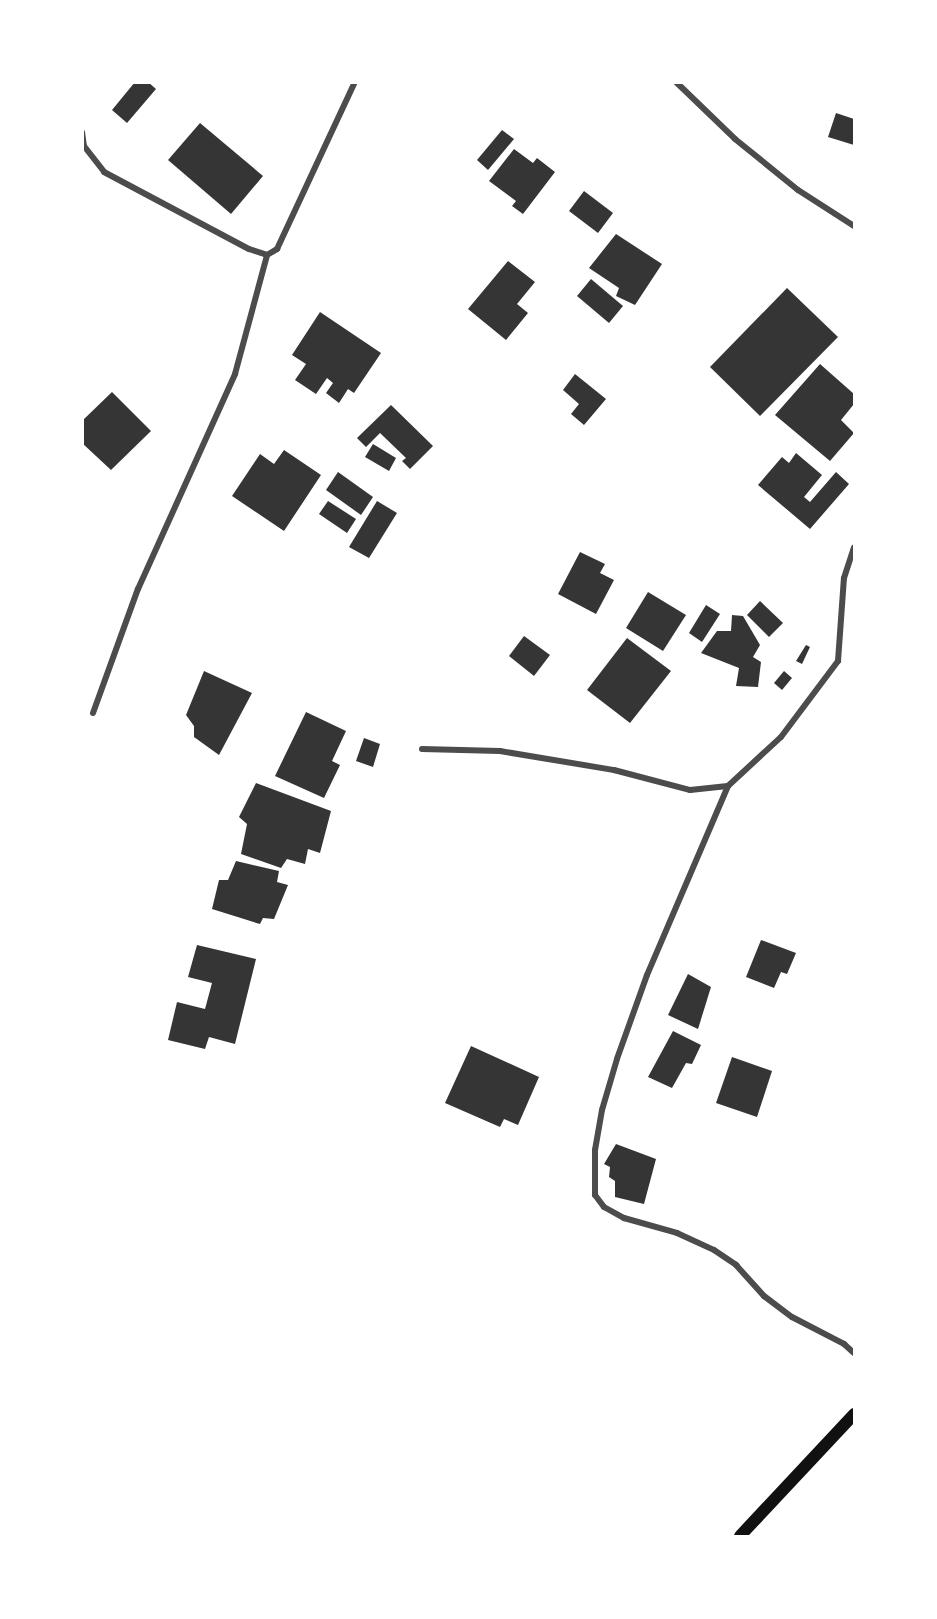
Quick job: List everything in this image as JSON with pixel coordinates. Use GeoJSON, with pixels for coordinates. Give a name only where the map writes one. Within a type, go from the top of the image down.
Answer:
{"type":"FeatureCollection","features":[{"type":"Feature","properties":{"kind":"main road"},"geometry":{"type":"LineString","coordinates":[[740,1536],[855,1414]]}},
{"type":"Feature","properties":{"kind":"street"},"geometry":{"type":"LineString","coordinates":[[93,713],[138,589],[235,374],[267,255],[277,249],[356,82]]}},
{"type":"Feature","properties":{"kind":"street"},"geometry":{"type":"LineString","coordinates":[[676,82],[735,139],[798,190],[855,226]]}},
{"type":"Feature","properties":{"kind":"street"},"geometry":{"type":"LineString","coordinates":[[82,132],[84,146],[104,172],[249,249],[267,255]]}},
{"type":"Feature","properties":{"kind":"street"},"geometry":{"type":"LineString","coordinates":[[855,548],[844,578],[838,661],[781,737],[728,786],[647,975],[617,1059],[598,1130],[593,1180],[595,1195],[604,1208],[624,1218],[677,1233],[714,1250],[736,1265],[764,1296],[792,1317],[844,1344],[855,1353]]}},
{"type":"Feature","properties":{"kind":"street"},"geometry":{"type":"LineString","coordinates":[[423,749],[500,751],[557,759],[690,790],[728,786]]}},
{"type":"Feature","properties":{"kind":"building"},"geometry":{"type":"Polygon","coordinates":[[[135,82],[148,82],[156,89],[127,123],[112,110],[135,82]]]}},
{"type":"Feature","properties":{"kind":"building"},"geometry":{"type":"Polygon","coordinates":[[[836,113],[854,119],[854,145],[828,137],[836,113]]]}},
{"type":"Feature","properties":{"kind":"building"},"geometry":{"type":"Polygon","coordinates":[[[200,123],[263,176],[231,214],[168,160],[200,123]]]}},
{"type":"Feature","properties":{"kind":"building"},"geometry":{"type":"Polygon","coordinates":[[[502,130],[514,139],[488,170],[477,160],[502,130]]]}},
{"type":"Feature","properties":{"kind":"building"},"geometry":{"type":"Polygon","coordinates":[[[514,149],[533,163],[537,158],[555,172],[523,214],[512,206],[516,201],[489,181],[514,149]]]}},
{"type":"Feature","properties":{"kind":"building"},"geometry":{"type":"Polygon","coordinates":[[[584,191],[613,213],[598,233],[569,211],[584,191]]]}},
{"type":"Feature","properties":{"kind":"building"},"geometry":{"type":"Polygon","coordinates":[[[616,234],[662,264],[635,305],[616,296],[619,288],[589,268],[616,234]]]}},
{"type":"Feature","properties":{"kind":"building"},"geometry":{"type":"Polygon","coordinates":[[[508,261],[535,282],[517,304],[528,313],[506,340],[468,309],[508,261]]]}},
{"type":"Feature","properties":{"kind":"building"},"geometry":{"type":"Polygon","coordinates":[[[591,279],[623,306],[609,323],[577,296],[591,279]]]}},
{"type":"Feature","properties":{"kind":"building"},"geometry":{"type":"Polygon","coordinates":[[[787,288],[838,337],[760,416],[710,367],[787,288]]]}},
{"type":"Feature","properties":{"kind":"building"},"geometry":{"type":"Polygon","coordinates":[[[320,312],[381,353],[354,393],[348,389],[339,403],[326,393],[333,383],[327,378],[316,394],[295,380],[306,364],[292,355],[320,312]]]}},
{"type":"Feature","properties":{"kind":"building"},"geometry":{"type":"Polygon","coordinates":[[[820,364],[854,394],[854,404],[841,420],[854,433],[830,461],[775,415],[820,364]]]}},
{"type":"Feature","properties":{"kind":"building"},"geometry":{"type":"Polygon","coordinates":[[[575,374],[606,399],[584,425],[571,414],[579,404],[563,390],[575,374]]]}},
{"type":"Feature","properties":{"kind":"building"},"geometry":{"type":"Polygon","coordinates":[[[112,392],[151,431],[111,470],[82,443],[82,421],[112,392]]]}},
{"type":"Feature","properties":{"kind":"building"},"geometry":{"type":"Polygon","coordinates":[[[391,405],[433,446],[410,469],[402,461],[406,458],[380,433],[366,447],[357,438],[391,405]]]}},
{"type":"Feature","properties":{"kind":"building"},"geometry":{"type":"Polygon","coordinates":[[[373,444],[396,458],[389,471],[365,457],[373,444]]]}},
{"type":"Feature","properties":{"kind":"building"},"geometry":{"type":"Polygon","coordinates":[[[284,450],[321,475],[284,531],[232,496],[260,454],[274,464],[284,450]]]}},
{"type":"Feature","properties":{"kind":"building"},"geometry":{"type":"Polygon","coordinates":[[[796,453],[822,475],[804,497],[810,502],[836,472],[849,484],[810,529],[758,485],[782,457],[789,463],[796,453]]]}},
{"type":"Feature","properties":{"kind":"building"},"geometry":{"type":"Polygon","coordinates":[[[338,472],[373,497],[361,515],[326,490],[338,472]]]}},
{"type":"Feature","properties":{"kind":"building"},"geometry":{"type":"Polygon","coordinates":[[[328,501],[356,519],[347,533],[319,514],[328,501]]]}},
{"type":"Feature","properties":{"kind":"building"},"geometry":{"type":"Polygon","coordinates":[[[377,501],[397,513],[369,558],[349,547],[377,501]]]}},
{"type":"Feature","properties":{"kind":"building"},"geometry":{"type":"Polygon","coordinates":[[[580,552],[605,564],[600,573],[614,580],[596,614],[558,594],[580,552]]]}},
{"type":"Feature","properties":{"kind":"building"},"geometry":{"type":"Polygon","coordinates":[[[648,592],[686,615],[663,651],[626,628],[648,592]]]}},
{"type":"Feature","properties":{"kind":"building"},"geometry":{"type":"Polygon","coordinates":[[[760,601],[783,623],[769,637],[747,615],[760,601]]]}},
{"type":"Feature","properties":{"kind":"building"},"geometry":{"type":"Polygon","coordinates":[[[706,605],[720,614],[702,642],[689,633],[706,605]]]}},
{"type":"Feature","properties":{"kind":"building"},"geometry":{"type":"Polygon","coordinates":[[[732,615],[743,616],[760,645],[753,657],[761,662],[758,687],[736,686],[739,668],[701,653],[717,631],[731,631],[732,615]]]}},
{"type":"Feature","properties":{"kind":"building"},"geometry":{"type":"Polygon","coordinates":[[[524,636],[550,655],[534,676],[509,656],[524,636]]]}},
{"type":"Feature","properties":{"kind":"building"},"geometry":{"type":"Polygon","coordinates":[[[627,638],[671,671],[630,723],[587,690],[627,638]]]}},
{"type":"Feature","properties":{"kind":"building"},"geometry":{"type":"Polygon","coordinates":[[[806,645],[810,647],[802,664],[796,661],[806,645]]]}},
{"type":"Feature","properties":{"kind":"building"},"geometry":{"type":"Polygon","coordinates":[[[204,671],[252,693],[219,755],[194,737],[194,726],[186,715],[204,671]]]}},
{"type":"Feature","properties":{"kind":"building"},"geometry":{"type":"Polygon","coordinates":[[[784,671],[792,678],[782,690],[774,683],[784,671]]]}},
{"type":"Feature","properties":{"kind":"building"},"geometry":{"type":"Polygon","coordinates":[[[306,712],[346,731],[332,761],[340,765],[324,798],[275,776],[306,712]]]}},
{"type":"Feature","properties":{"kind":"building"},"geometry":{"type":"Polygon","coordinates":[[[364,738],[380,744],[373,767],[356,761],[364,738]]]}},
{"type":"Feature","properties":{"kind":"building"},"geometry":{"type":"Polygon","coordinates":[[[256,783],[331,811],[320,853],[308,849],[305,864],[287,859],[281,868],[241,854],[247,824],[239,817],[256,783]]]}},
{"type":"Feature","properties":{"kind":"building"},"geometry":{"type":"Polygon","coordinates":[[[236,861],[279,871],[277,882],[288,885],[274,919],[263,918],[260,924],[212,909],[219,880],[228,880],[236,861]]]}},
{"type":"Feature","properties":{"kind":"building"},"geometry":{"type":"Polygon","coordinates":[[[761,940],[796,953],[787,974],[781,972],[774,988],[746,977],[761,940]]]}},
{"type":"Feature","properties":{"kind":"building"},"geometry":{"type":"Polygon","coordinates":[[[197,945],[256,959],[235,1044],[209,1037],[205,1049],[168,1040],[177,1002],[205,1009],[212,983],[188,977],[197,945]]]}},
{"type":"Feature","properties":{"kind":"building"},"geometry":{"type":"Polygon","coordinates":[[[688,974],[711,987],[698,1029],[668,1015],[688,974]]]}},
{"type":"Feature","properties":{"kind":"building"},"geometry":{"type":"Polygon","coordinates":[[[673,1031],[701,1045],[692,1064],[686,1063],[672,1088],[648,1077],[673,1031]]]}},
{"type":"Feature","properties":{"kind":"building"},"geometry":{"type":"Polygon","coordinates":[[[471,1046],[539,1077],[518,1125],[504,1119],[500,1127],[445,1103],[471,1046]]]}},
{"type":"Feature","properties":{"kind":"building"},"geometry":{"type":"Polygon","coordinates":[[[732,1057],[772,1071],[757,1117],[716,1103],[732,1057]]]}},
{"type":"Feature","properties":{"kind":"building"},"geometry":{"type":"Polygon","coordinates":[[[616,1144],[656,1159],[644,1204],[615,1197],[615,1181],[609,1177],[610,1167],[604,1164],[616,1144]]]}}]}
